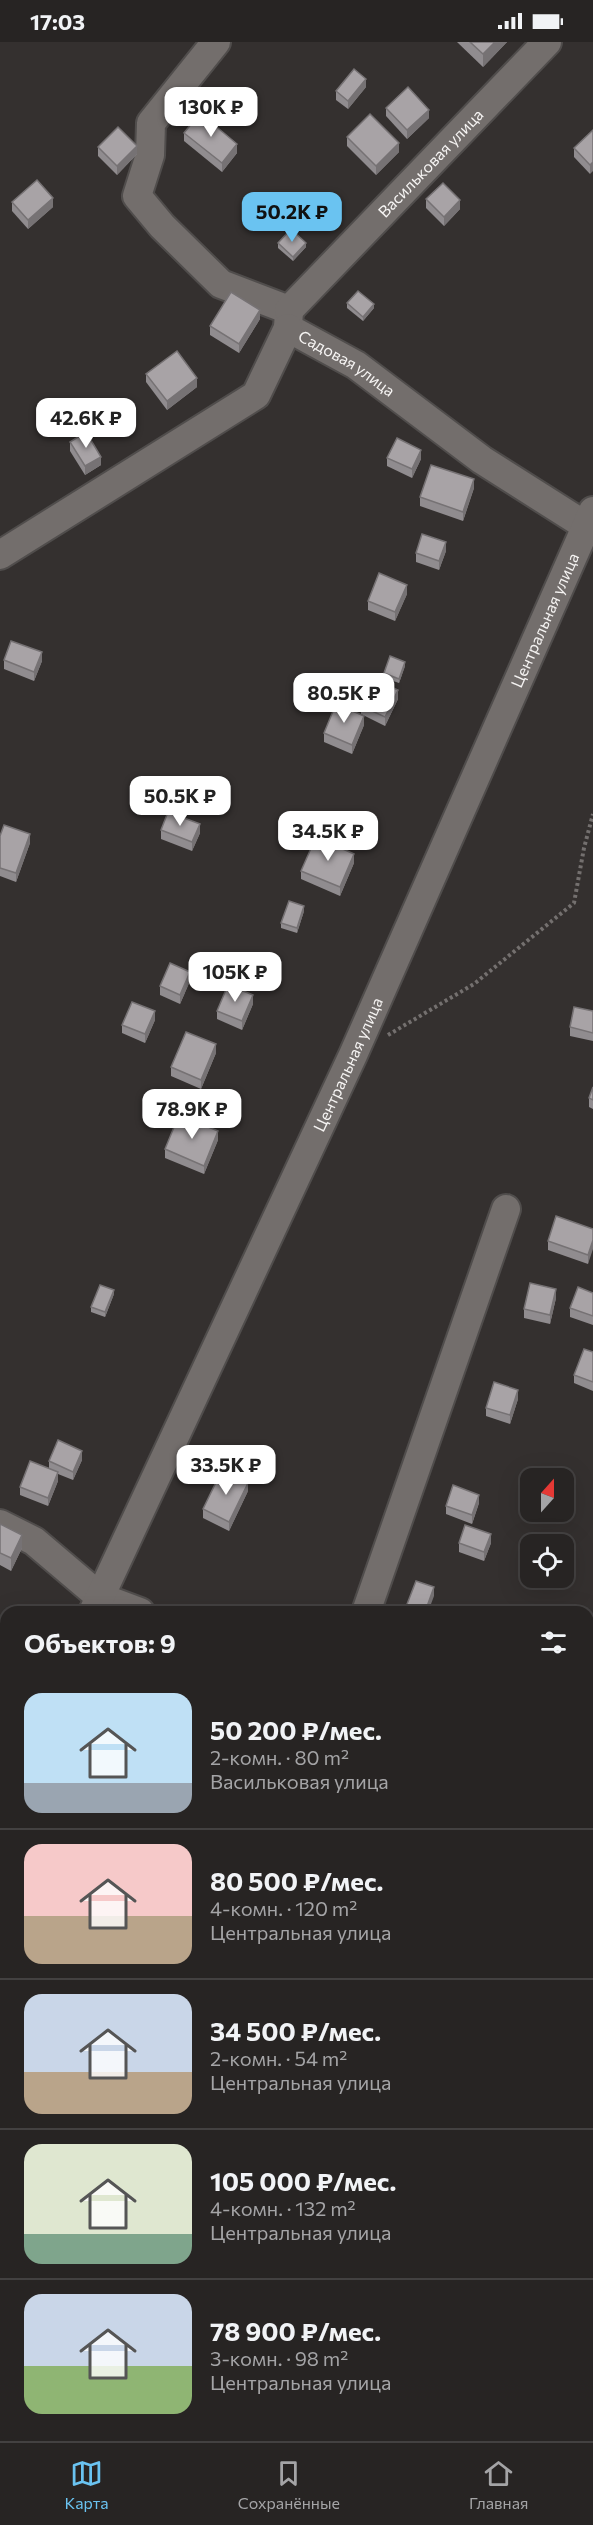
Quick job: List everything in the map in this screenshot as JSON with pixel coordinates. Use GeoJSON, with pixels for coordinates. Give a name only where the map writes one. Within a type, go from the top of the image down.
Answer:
{"type":"FeatureCollection","features":[{"type":"Feature","properties":{"kind":"street","name":"Садовая улица"},"geometry":{"type":"LineString","coordinates":[[216,42],[151,123],[150,155],[137,196],[162,226],[221,284],[289,319],[356,365],[482,460],[589,519]]}},
{"type":"Feature","properties":{"kind":"street","name":"Васильковая улица"},"geometry":{"type":"LineString","coordinates":[[0,555],[256,395],[289,319],[547,42]]}},
{"type":"Feature","properties":{"kind":"street","name":"Центральная улица"},"geometry":{"type":"LineString","coordinates":[[96,1605],[348,1066],[589,519]]}},
{"type":"Feature","properties":{"kind":"street"},"geometry":{"type":"LineString","coordinates":[[368,1606],[506,1209]]}},
{"type":"Feature","properties":{"kind":"street"},"geometry":{"type":"LineString","coordinates":[[0,1524],[34,1541],[96,1605]]}},
{"type":"Feature","properties":{"kind":"path"},"geometry":{"type":"LineString","coordinates":[[383,1037],[474,984],[574,903],[593,814]]}},
{"type":"Feature","properties":{"kind":"building"},"geometry":{"type":"Polygon","coordinates":[[[470,42],[495,42],[483,54],[470,42]]]}},
{"type":"Feature","properties":{"kind":"building"},"geometry":{"type":"Polygon","coordinates":[[[354,69],[366,79],[348,101],[336,91],[354,69]]]}},
{"type":"Feature","properties":{"kind":"building"},"geometry":{"type":"Polygon","coordinates":[[[408,87],[429,110],[407,130],[386,108],[408,87]]]}},
{"type":"Feature","properties":{"kind":"building"},"geometry":{"type":"Polygon","coordinates":[[[200,113],[237,144],[222,163],[184,133],[200,113]]]}},
{"type":"Feature","properties":{"kind":"building"},"geometry":{"type":"Polygon","coordinates":[[[370,114],[399,143],[376,166],[347,137],[370,114]]]}},
{"type":"Feature","properties":{"kind":"building"},"geometry":{"type":"Polygon","coordinates":[[[118,127],[137,146],[117,166],[98,147],[118,127]]]}},
{"type":"Feature","properties":{"kind":"building"},"geometry":{"type":"Polygon","coordinates":[[[593,130],[593,162],[590,165],[574,148],[593,130]]]}},
{"type":"Feature","properties":{"kind":"building"},"geometry":{"type":"Polygon","coordinates":[[[37,180],[53,198],[28,220],[12,202],[37,180]]]}},
{"type":"Feature","properties":{"kind":"building"},"geometry":{"type":"Polygon","coordinates":[[[443,183],[460,200],[444,217],[426,199],[443,183]]]}},
{"type":"Feature","properties":{"kind":"building"},"geometry":{"type":"Polygon","coordinates":[[[291,229],[306,243],[293,257],[278,243],[291,229]]]}},
{"type":"Feature","properties":{"kind":"building"},"geometry":{"type":"Polygon","coordinates":[[[358,291],[374,304],[363,317],[347,303],[358,291]]]}},
{"type":"Feature","properties":{"kind":"building"},"geometry":{"type":"Polygon","coordinates":[[[231,292],[260,310],[239,344],[210,326],[231,292]]]}},
{"type":"Feature","properties":{"kind":"building"},"geometry":{"type":"Polygon","coordinates":[[[177,351],[197,378],[167,401],[146,374],[177,351]]]}},
{"type":"Feature","properties":{"kind":"building"},"geometry":{"type":"Polygon","coordinates":[[[86,432],[101,457],[85,466],[70,442],[86,432]]]}},
{"type":"Feature","properties":{"kind":"building"},"geometry":{"type":"Polygon","coordinates":[[[397,438],[421,450],[412,469],[387,458],[397,438]]]}},
{"type":"Feature","properties":{"kind":"building"},"geometry":{"type":"Polygon","coordinates":[[[431,465],[474,479],[463,512],[420,497],[431,465]]]}},
{"type":"Feature","properties":{"kind":"building"},"geometry":{"type":"Polygon","coordinates":[[[422,534],[446,542],[439,561],[416,553],[422,534]]]}},
{"type":"Feature","properties":{"kind":"building"},"geometry":{"type":"Polygon","coordinates":[[[379,573],[407,585],[395,612],[368,601],[379,573]]]}},
{"type":"Feature","properties":{"kind":"building"},"geometry":{"type":"Polygon","coordinates":[[[11,641],[42,652],[34,672],[4,660],[11,641]]]}},
{"type":"Feature","properties":{"kind":"building"},"geometry":{"type":"Polygon","coordinates":[[[390,656],[405,662],[399,679],[384,673],[390,656]]]}},
{"type":"Feature","properties":{"kind":"building"},"geometry":{"type":"Polygon","coordinates":[[[374,679],[398,690],[385,717],[361,706],[374,679]]]}},
{"type":"Feature","properties":{"kind":"building"},"geometry":{"type":"Polygon","coordinates":[[[336,704],[364,716],[352,745],[324,733],[336,704]]]}},
{"type":"Feature","properties":{"kind":"building"},"geometry":{"type":"Polygon","coordinates":[[[168,812],[200,824],[192,842],[161,830],[168,812]]]}},
{"type":"Feature","properties":{"kind":"building"},"geometry":{"type":"Polygon","coordinates":[[[4,825],[30,834],[16,873],[0,868],[0,836],[4,825]]]}},
{"type":"Feature","properties":{"kind":"building"},"geometry":{"type":"Polygon","coordinates":[[[316,837],[354,854],[340,887],[301,871],[316,837]]]}},
{"type":"Feature","properties":{"kind":"building"},"geometry":{"type":"Polygon","coordinates":[[[289,901],[304,906],[297,928],[281,923],[289,901]]]}},
{"type":"Feature","properties":{"kind":"building"},"geometry":{"type":"Polygon","coordinates":[[[170,963],[190,972],[180,995],[160,986],[170,963]]]}},
{"type":"Feature","properties":{"kind":"building"},"geometry":{"type":"Polygon","coordinates":[[[228,985],[253,995],[242,1021],[217,1011],[228,985]]]}},
{"type":"Feature","properties":{"kind":"building"},"geometry":{"type":"Polygon","coordinates":[[[132,1002],[155,1011],[145,1034],[122,1025],[132,1002]]]}},
{"type":"Feature","properties":{"kind":"building"},"geometry":{"type":"Polygon","coordinates":[[[574,1007],[593,1011],[593,1033],[570,1027],[574,1007]]]}},
{"type":"Feature","properties":{"kind":"building"},"geometry":{"type":"Polygon","coordinates":[[[186,1032],[216,1044],[201,1080],[171,1067],[186,1032]]]}},
{"type":"Feature","properties":{"kind":"building"},"geometry":{"type":"Polygon","coordinates":[[[593,1087],[593,1100],[589,1098],[593,1087]]]}},
{"type":"Feature","properties":{"kind":"building"},"geometry":{"type":"Polygon","coordinates":[[[179,1115],[218,1131],[204,1166],[165,1149],[179,1115]]]}},
{"type":"Feature","properties":{"kind":"building"},"geometry":{"type":"Polygon","coordinates":[[[556,1216],[593,1229],[593,1240],[588,1255],[548,1241],[556,1216]]]}},
{"type":"Feature","properties":{"kind":"building"},"geometry":{"type":"Polygon","coordinates":[[[530,1283],[556,1289],[550,1315],[524,1309],[530,1283]]]}},
{"type":"Feature","properties":{"kind":"building"},"geometry":{"type":"Polygon","coordinates":[[[100,1285],[114,1290],[105,1312],[91,1307],[100,1285]]]}},
{"type":"Feature","properties":{"kind":"building"},"geometry":{"type":"Polygon","coordinates":[[[578,1287],[593,1293],[593,1316],[570,1308],[578,1287]]]}},
{"type":"Feature","properties":{"kind":"building"},"geometry":{"type":"Polygon","coordinates":[[[584,1349],[593,1352],[593,1382],[574,1375],[584,1349]]]}},
{"type":"Feature","properties":{"kind":"building"},"geometry":{"type":"Polygon","coordinates":[[[494,1382],[518,1390],[510,1415],[486,1408],[494,1382]]]}},
{"type":"Feature","properties":{"kind":"building"},"geometry":{"type":"Polygon","coordinates":[[[58,1440],[82,1451],[73,1472],[49,1461],[58,1440]]]}},
{"type":"Feature","properties":{"kind":"building"},"geometry":{"type":"Polygon","coordinates":[[[30,1461],[58,1472],[48,1498],[20,1487],[30,1461]]]}},
{"type":"Feature","properties":{"kind":"building"},"geometry":{"type":"Polygon","coordinates":[[[222,1470],[248,1483],[229,1522],[203,1509],[222,1470]]]}},
{"type":"Feature","properties":{"kind":"building"},"geometry":{"type":"Polygon","coordinates":[[[453,1485],[479,1495],[472,1515],[446,1506],[453,1485]]]}},
{"type":"Feature","properties":{"kind":"building"},"geometry":{"type":"Polygon","coordinates":[[[0,1524],[22,1535],[11,1558],[0,1553],[0,1524]]]}},
{"type":"Feature","properties":{"kind":"building"},"geometry":{"type":"Polygon","coordinates":[[[465,1525],[491,1534],[484,1552],[459,1543],[465,1525]]]}},
{"type":"Feature","properties":{"kind":"building"},"geometry":{"type":"Polygon","coordinates":[[[416,1581],[434,1587],[427,1606],[406,1606],[416,1581]]]}}]}
